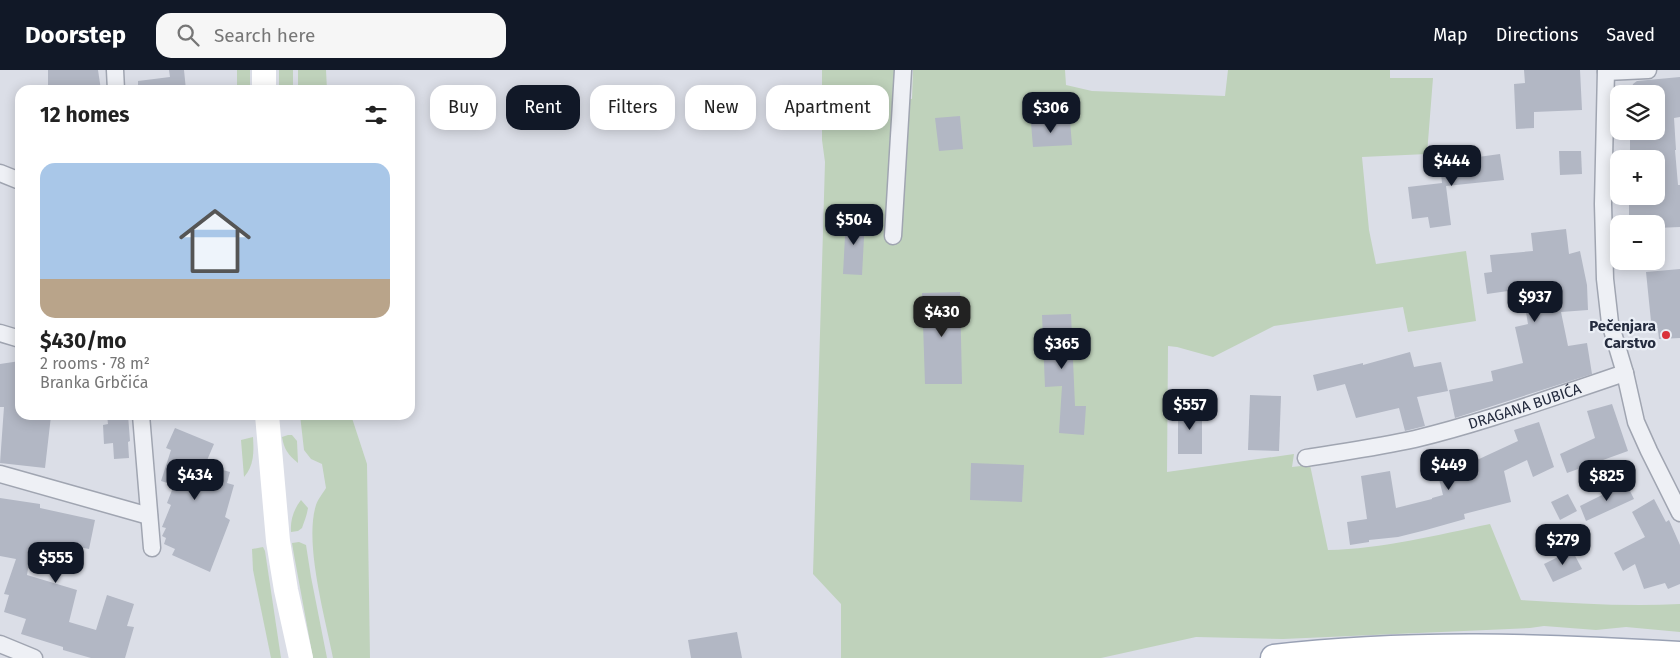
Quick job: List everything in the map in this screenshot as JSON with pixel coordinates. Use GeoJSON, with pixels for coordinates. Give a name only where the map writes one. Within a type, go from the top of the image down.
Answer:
{"type":"FeatureCollection","features":[{"type":"Feature","properties":{"kind":"main road"},"geometry":{"type":"LineString","coordinates":[[1274,658],[1417,648],[1523,648],[1680,654]]}},
{"type":"Feature","properties":{"kind":"street"},"geometry":{"type":"LineString","coordinates":[[115,70],[116,85]]}},
{"type":"Feature","properties":{"kind":"street"},"geometry":{"type":"LineString","coordinates":[[264,70],[264,85]]}},
{"type":"Feature","properties":{"kind":"street"},"geometry":{"type":"LineString","coordinates":[[892,236],[903,70]]}},
{"type":"Feature","properties":{"kind":"street"},"geometry":{"type":"LineString","coordinates":[[1648,70],[1606,71],[1603,204],[1605,278],[1610,323],[1625,373],[1636,422],[1680,513]]}},
{"type":"Feature","properties":{"kind":"street"},"geometry":{"type":"LineString","coordinates":[[0,173],[15,179]]}},
{"type":"Feature","properties":{"kind":"street"},"geometry":{"type":"LineString","coordinates":[[0,333],[15,338]]}},
{"type":"Feature","properties":{"kind":"street","name":"DRAGANA BUBIĆA"},"geometry":{"type":"LineString","coordinates":[[1306,458],[1378,446],[1443,432],[1625,373]]}},
{"type":"Feature","properties":{"kind":"street"},"geometry":{"type":"LineString","coordinates":[[141,420],[152,548]]}},
{"type":"Feature","properties":{"kind":"street"},"geometry":{"type":"LineString","coordinates":[[267,420],[278,541],[286,590],[301,658]]}},
{"type":"Feature","properties":{"kind":"street"},"geometry":{"type":"LineString","coordinates":[[0,474],[149,516]]}},
{"type":"Feature","properties":{"kind":"street"},"geometry":{"type":"LineString","coordinates":[[0,644],[34,658]]}},
{"type":"Feature","properties":{"kind":"green space"},"geometry":{"type":"Polygon","coordinates":[[[237,70],[250,70],[250,85],[237,85],[237,70]]]}},
{"type":"Feature","properties":{"kind":"green space"},"geometry":{"type":"Polygon","coordinates":[[[279,70],[293,70],[293,85],[279,85],[279,70]]]}},
{"type":"Feature","properties":{"kind":"green space"},"geometry":{"type":"Polygon","coordinates":[[[298,70],[326,70],[327,85],[298,85],[298,70]]]}},
{"type":"Feature","properties":{"kind":"green space"},"geometry":{"type":"Polygon","coordinates":[[[822,70],[894,70],[895,96],[912,99],[913,70],[1065,70],[1066,85],[1092,91],[1225,96],[1228,70],[1390,70],[1390,78],[1433,78],[1427,154],[1362,157],[1369,230],[1376,264],[1466,251],[1476,321],[1408,332],[1403,307],[1274,326],[1213,357],[1168,346],[1167,472],[1294,454],[1292,467],[1310,465],[1328,550],[1389,544],[1490,524],[1521,600],[1620,605],[1680,604],[1680,632],[1626,627],[1596,630],[1544,626],[1283,639],[1196,637],[1101,658],[841,658],[841,604],[813,574],[825,162],[822,130],[889,130],[889,85],[822,85],[822,70]]]}},
{"type":"Feature","properties":{"kind":"green space"},"geometry":{"type":"Polygon","coordinates":[[[301,420],[353,420],[367,464],[370,658],[333,658],[317,580],[312,539],[316,505],[326,488],[322,464],[311,459],[304,450],[301,420]]]}},
{"type":"Feature","properties":{"kind":"green space"},"geometry":{"type":"Polygon","coordinates":[[[292,435],[297,441],[298,463],[285,448],[282,437],[292,435]]]}},
{"type":"Feature","properties":{"kind":"green space"},"geometry":{"type":"Polygon","coordinates":[[[253,437],[253,458],[250,468],[244,477],[241,440],[253,437]]]}},
{"type":"Feature","properties":{"kind":"green space"},"geometry":{"type":"Polygon","coordinates":[[[301,500],[308,508],[306,516],[302,528],[291,532],[293,515],[301,500]]]}},
{"type":"Feature","properties":{"kind":"green space"},"geometry":{"type":"Polygon","coordinates":[[[299,542],[306,545],[327,658],[313,658],[292,543],[299,542]]]}},
{"type":"Feature","properties":{"kind":"green space"},"geometry":{"type":"Polygon","coordinates":[[[263,547],[281,658],[271,658],[253,570],[252,549],[263,547]]]}},
{"type":"Feature","properties":{"kind":"building"},"geometry":{"type":"Polygon","coordinates":[[[48,70],[98,70],[100,85],[48,85],[48,70]]]}},
{"type":"Feature","properties":{"kind":"building"},"geometry":{"type":"Polygon","coordinates":[[[169,70],[184,70],[186,85],[138,85],[138,81],[170,77],[169,70]]]}},
{"type":"Feature","properties":{"kind":"building"},"geometry":{"type":"Polygon","coordinates":[[[1524,70],[1580,70],[1582,110],[1534,112],[1534,128],[1516,129],[1514,84],[1525,83],[1524,70]]]}},
{"type":"Feature","properties":{"kind":"building"},"geometry":{"type":"Polygon","coordinates":[[[1680,77],[1680,117],[1674,118],[1678,185],[1680,185],[1680,227],[1665,228],[1665,215],[1629,215],[1629,205],[1665,205],[1665,150],[1630,150],[1630,140],[1665,140],[1665,85],[1633,85],[1637,81],[1680,77]]]}},
{"type":"Feature","properties":{"kind":"building"},"geometry":{"type":"Polygon","coordinates":[[[960,116],[963,149],[939,151],[935,118],[960,116]]]}},
{"type":"Feature","properties":{"kind":"building"},"geometry":{"type":"Polygon","coordinates":[[[1070,121],[1072,145],[1033,147],[1031,123],[1070,121]]]}},
{"type":"Feature","properties":{"kind":"building"},"geometry":{"type":"Polygon","coordinates":[[[1559,151],[1581,151],[1582,174],[1560,175],[1559,151]]]}},
{"type":"Feature","properties":{"kind":"building"},"geometry":{"type":"Polygon","coordinates":[[[1500,154],[1504,180],[1446,186],[1451,225],[1430,228],[1428,217],[1412,219],[1408,187],[1442,183],[1440,164],[1500,154]]]}},
{"type":"Feature","properties":{"kind":"building"},"geometry":{"type":"Polygon","coordinates":[[[846,218],[865,219],[862,275],[843,274],[846,218]]]}},
{"type":"Feature","properties":{"kind":"building"},"geometry":{"type":"Polygon","coordinates":[[[1566,229],[1569,254],[1580,251],[1587,285],[1588,310],[1561,312],[1568,346],[1587,343],[1592,374],[1455,418],[1449,390],[1493,381],[1491,371],[1523,363],[1515,327],[1528,324],[1522,289],[1487,294],[1484,273],[1492,272],[1490,255],[1533,251],[1531,233],[1566,229]]]}},
{"type":"Feature","properties":{"kind":"building"},"geometry":{"type":"Polygon","coordinates":[[[1680,269],[1680,338],[1659,339],[1658,330],[1652,331],[1646,272],[1680,269]]]}},
{"type":"Feature","properties":{"kind":"building"},"geometry":{"type":"Polygon","coordinates":[[[960,292],[962,384],[925,384],[922,293],[960,292]]]}},
{"type":"Feature","properties":{"kind":"building"},"geometry":{"type":"Polygon","coordinates":[[[1071,314],[1075,406],[1086,406],[1084,435],[1059,433],[1062,386],[1045,387],[1042,315],[1071,314]]]}},
{"type":"Feature","properties":{"kind":"building"},"geometry":{"type":"Polygon","coordinates":[[[1410,352],[1414,367],[1441,362],[1448,391],[1417,397],[1425,426],[1405,431],[1399,408],[1356,418],[1345,384],[1317,391],[1313,375],[1363,363],[1363,365],[1410,352]]]}},
{"type":"Feature","properties":{"kind":"building"},"geometry":{"type":"Polygon","coordinates":[[[15,362],[15,420],[51,420],[45,468],[0,463],[4,407],[0,407],[0,364],[15,362]]]}},
{"type":"Feature","properties":{"kind":"building"},"geometry":{"type":"Polygon","coordinates":[[[1250,395],[1281,396],[1279,451],[1248,450],[1250,395]]]}},
{"type":"Feature","properties":{"kind":"building"},"geometry":{"type":"Polygon","coordinates":[[[1612,404],[1628,451],[1567,473],[1560,454],[1595,438],[1587,411],[1612,404]]]}},
{"type":"Feature","properties":{"kind":"building"},"geometry":{"type":"Polygon","coordinates":[[[1178,408],[1202,408],[1202,454],[1178,454],[1178,408]]]}},
{"type":"Feature","properties":{"kind":"building"},"geometry":{"type":"Polygon","coordinates":[[[108,420],[128,420],[129,458],[114,459],[113,443],[104,444],[103,425],[108,424],[108,420]]]}},
{"type":"Feature","properties":{"kind":"building"},"geometry":{"type":"Polygon","coordinates":[[[1539,422],[1554,467],[1533,477],[1527,460],[1504,471],[1511,502],[1464,514],[1465,519],[1426,530],[1350,545],[1347,522],[1367,519],[1361,476],[1390,471],[1396,508],[1432,499],[1443,495],[1435,463],[1462,456],[1464,466],[1518,441],[1514,430],[1539,422]]]}},
{"type":"Feature","properties":{"kind":"building"},"geometry":{"type":"Polygon","coordinates":[[[175,428],[214,444],[205,465],[230,472],[227,483],[234,485],[225,517],[230,520],[210,572],[172,555],[175,549],[164,544],[166,538],[162,536],[166,528],[162,527],[171,505],[167,503],[174,485],[161,481],[171,450],[166,448],[175,428]]]}},
{"type":"Feature","properties":{"kind":"building"},"geometry":{"type":"Polygon","coordinates":[[[971,463],[1024,465],[1022,502],[970,500],[971,463]]]}},
{"type":"Feature","properties":{"kind":"building"},"geometry":{"type":"Polygon","coordinates":[[[1626,483],[1634,499],[1586,521],[1580,506],[1626,483]]]}},
{"type":"Feature","properties":{"kind":"building"},"geometry":{"type":"Polygon","coordinates":[[[1568,494],[1577,511],[1560,520],[1551,502],[1568,494]]]}},
{"type":"Feature","properties":{"kind":"building"},"geometry":{"type":"Polygon","coordinates":[[[0,498],[40,504],[40,508],[95,520],[89,549],[53,542],[51,554],[31,550],[27,575],[77,590],[69,622],[96,630],[107,595],[134,604],[127,626],[134,627],[125,658],[91,658],[63,650],[63,647],[21,634],[26,619],[4,612],[9,595],[4,594],[16,559],[0,556],[0,498]]]}},
{"type":"Feature","properties":{"kind":"building"},"geometry":{"type":"Polygon","coordinates":[[[1654,499],[1666,522],[1669,520],[1680,545],[1680,584],[1668,589],[1665,583],[1644,589],[1635,564],[1623,571],[1614,553],[1645,537],[1632,512],[1654,499]]]}},
{"type":"Feature","properties":{"kind":"building"},"geometry":{"type":"Polygon","coordinates":[[[1572,550],[1582,569],[1553,582],[1544,564],[1572,550]]]}},
{"type":"Feature","properties":{"kind":"building"},"geometry":{"type":"Polygon","coordinates":[[[737,632],[742,658],[691,658],[688,640],[737,632]]]}},
{"type":"Feature","properties":{"kind":"place","name":"Pečenjara Carstvo"},"geometry":{"type":"Point","coordinates":[1666,335]}}]}
